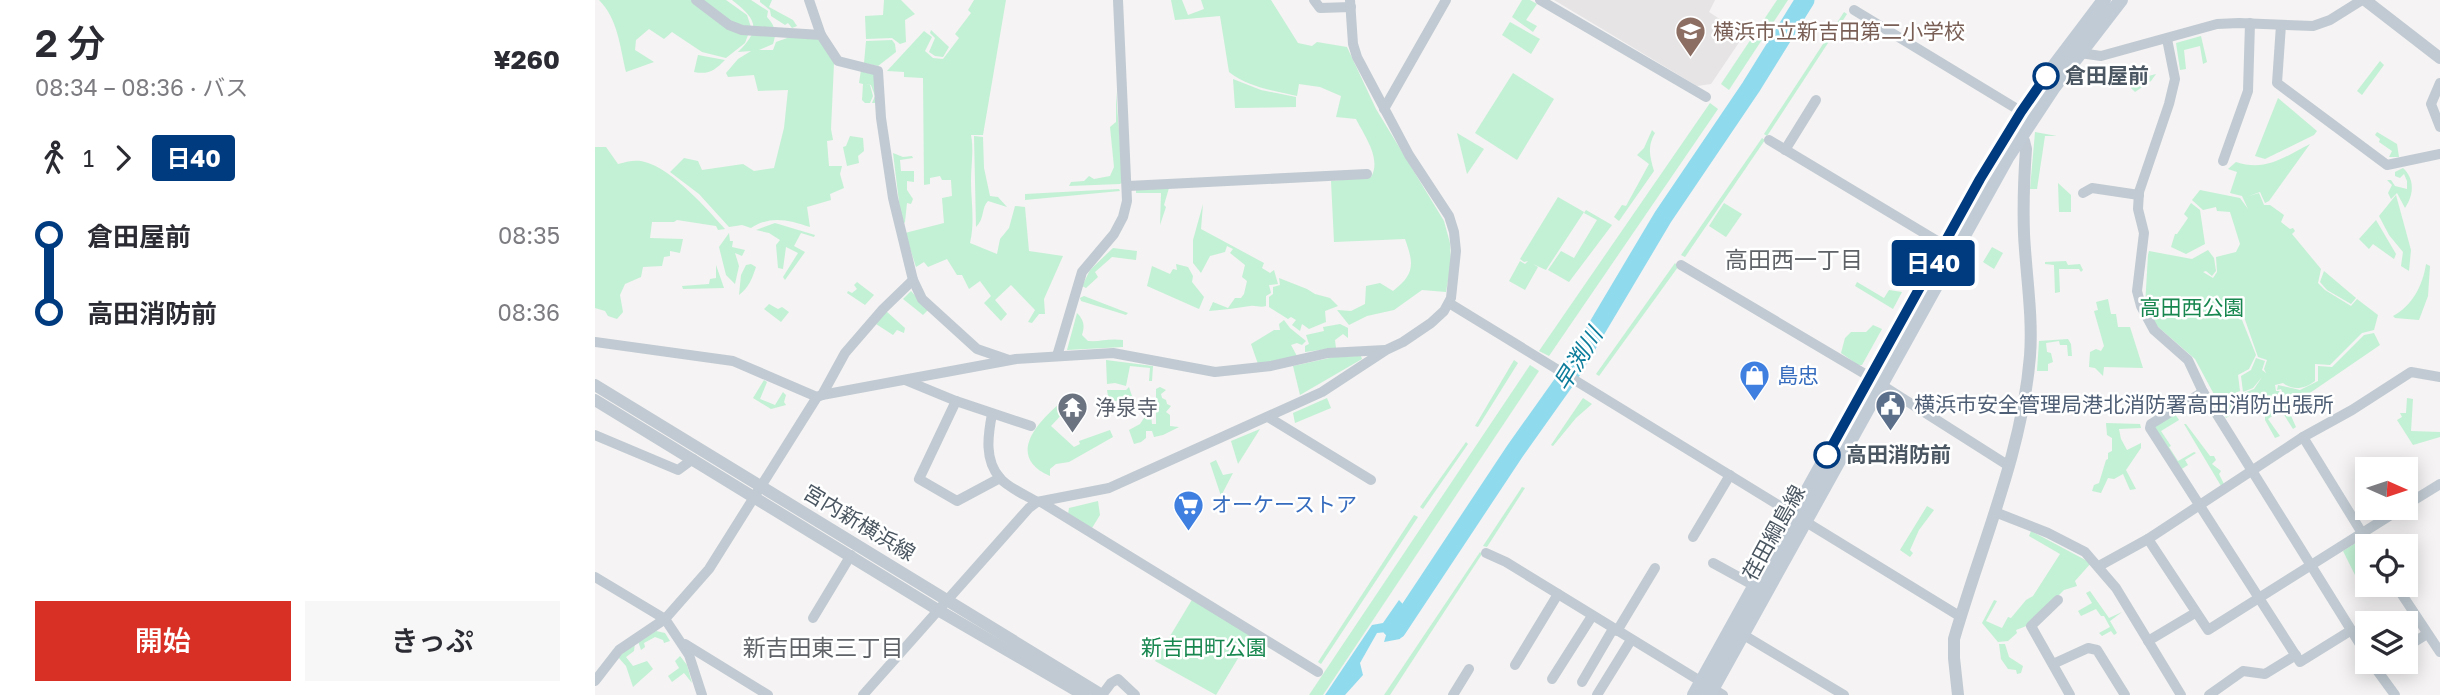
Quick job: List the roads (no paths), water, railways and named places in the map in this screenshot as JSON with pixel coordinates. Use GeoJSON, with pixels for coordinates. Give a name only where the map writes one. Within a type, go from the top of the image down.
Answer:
{"type":"FeatureCollection","features":[{"type":"Feature","properties":{"kind":"main road","name":"荏田綱島線"},"geometry":{"type":"LineString","coordinates":[[1708,691],[1742,634],[1800,518],[1875,380],[2015,134],[2104,0]]}},
{"type":"Feature","properties":{"kind":"main road","name":"荏田綱島線"},"geometry":{"type":"LineString","coordinates":[[2026,115],[2080,53],[2121,0]]}},
{"type":"Feature","properties":{"kind":"main road","name":"荏田綱島線"},"geometry":{"type":"LineString","coordinates":[[1875,380],[1944,244],[2015,134]]}},
{"type":"Feature","properties":{"kind":"main road","name":"荏田綱島線"},"geometry":{"type":"LineString","coordinates":[[1708,691],[1755,586],[1800,518]]}},
{"type":"Feature","properties":{"kind":"street"},"geometry":{"type":"LineString","coordinates":[[696,0],[729,25],[741,30],[821,35]]}},
{"type":"Feature","properties":{"kind":"street"},"geometry":{"type":"LineString","coordinates":[[809,0],[821,35],[838,61],[878,71],[881,118],[893,198],[913,281],[922,299],[977,349],[1010,360]]}},
{"type":"Feature","properties":{"kind":"street"},"geometry":{"type":"LineString","coordinates":[[1057,356],[1082,272],[1114,234],[1123,217],[1128,186],[1118,0]]}},
{"type":"Feature","properties":{"kind":"street"},"geometry":{"type":"LineString","coordinates":[[863,695],[1029,508],[1039,502],[1109,488],[1322,392],[1431,323],[1449,303],[1456,251],[1452,224],[1437,195],[1409,155],[1355,50],[1350,4],[1320,8],[1314,0]]}},
{"type":"Feature","properties":{"kind":"street"},"geometry":{"type":"LineString","coordinates":[[1384,109],[1446,0]]}},
{"type":"Feature","properties":{"kind":"street"},"geometry":{"type":"LineString","coordinates":[[1540,0],[1706,97]]}},
{"type":"Feature","properties":{"kind":"street"},"geometry":{"type":"LineString","coordinates":[[2080,53],[2101,56],[2217,24],[2313,26],[2330,20],[2363,0],[2440,58]]}},
{"type":"Feature","properties":{"kind":"street"},"geometry":{"type":"LineString","coordinates":[[1854,10],[2026,115]]}},
{"type":"Feature","properties":{"kind":"street"},"geometry":{"type":"LineString","coordinates":[[2223,161],[2248,91],[2250,23]]}},
{"type":"Feature","properties":{"kind":"street"},"geometry":{"type":"LineString","coordinates":[[2281,26],[2277,83],[2387,165],[2440,154]]}},
{"type":"Feature","properties":{"kind":"street"},"geometry":{"type":"LineString","coordinates":[[2167,39],[2175,79],[2139,195],[2144,233],[2137,290],[2141,306],[2154,330],[2188,360],[2203,392],[2355,638]]}},
{"type":"Feature","properties":{"kind":"street"},"geometry":{"type":"LineString","coordinates":[[2440,83],[2431,104],[2440,127]]}},
{"type":"Feature","properties":{"kind":"street"},"geometry":{"type":"LineString","coordinates":[[1785,150],[1816,100]]}},
{"type":"Feature","properties":{"kind":"street"},"geometry":{"type":"LineString","coordinates":[[1958,695],[1954,639],[2009,466],[2020,422],[2030,346],[2024,218],[2026,149],[2015,134]]}},
{"type":"Feature","properties":{"kind":"street"},"geometry":{"type":"LineString","coordinates":[[1769,140],[1944,244]]}},
{"type":"Feature","properties":{"kind":"street"},"geometry":{"type":"LineString","coordinates":[[1128,186],[1367,174]]}},
{"type":"Feature","properties":{"kind":"street"},"geometry":{"type":"LineString","coordinates":[[2083,193],[2092,188],[2139,195]]}},
{"type":"Feature","properties":{"kind":"street"},"geometry":{"type":"LineString","coordinates":[[1681,265],[1875,380],[2009,466]]}},
{"type":"Feature","properties":{"kind":"street"},"geometry":{"type":"LineString","coordinates":[[595,681],[618,650],[665,618],[709,569],[845,353],[883,309],[913,281]]}},
{"type":"Feature","properties":{"kind":"street"},"geometry":{"type":"LineString","coordinates":[[1449,303],[1961,617]]}},
{"type":"Feature","properties":{"kind":"street"},"geometry":{"type":"LineString","coordinates":[[595,342],[733,360],[820,396],[1010,360],[1057,356],[1113,353],[1215,372],[1271,366],[1328,353],[1386,350]]}},
{"type":"Feature","properties":{"kind":"street"},"geometry":{"type":"LineString","coordinates":[[2098,566],[2148,539],[2303,437],[2352,410],[2411,372],[2440,377]]}},
{"type":"Feature","properties":{"kind":"street"},"geometry":{"type":"LineString","coordinates":[[905,380],[956,401],[1031,426]]}},
{"type":"Feature","properties":{"kind":"street","name":"宮内新横浜線"},"geometry":{"type":"LineString","coordinates":[[595,385],[851,555],[1069,691],[1084,695]]}},
{"type":"Feature","properties":{"kind":"street"},"geometry":{"type":"LineString","coordinates":[[2203,392],[2151,424],[2150,428],[2300,662],[2350,631]]}},
{"type":"Feature","properties":{"kind":"street","name":"宮内新横浜線"},"geometry":{"type":"LineString","coordinates":[[595,400],[693,459],[758,491],[947,600],[1102,695]]}},
{"type":"Feature","properties":{"kind":"street"},"geometry":{"type":"LineString","coordinates":[[956,401],[919,479],[957,501],[1000,478]]}},
{"type":"Feature","properties":{"kind":"street"},"geometry":{"type":"LineString","coordinates":[[992,414],[988,452],[1000,478],[1318,672]]}},
{"type":"Feature","properties":{"kind":"street"},"geometry":{"type":"LineString","coordinates":[[1268,417],[1371,480]]}},
{"type":"Feature","properties":{"kind":"street"},"geometry":{"type":"LineString","coordinates":[[595,435],[678,470],[693,459]]}},
{"type":"Feature","properties":{"kind":"street"},"geometry":{"type":"LineString","coordinates":[[2303,437],[2363,534],[2384,520]]}},
{"type":"Feature","properties":{"kind":"street"},"geometry":{"type":"LineString","coordinates":[[1693,537],[1730,475]]}},
{"type":"Feature","properties":{"kind":"street"},"geometry":{"type":"LineString","coordinates":[[2419,497],[2440,484]]}},
{"type":"Feature","properties":{"kind":"street"},"geometry":{"type":"LineString","coordinates":[[1995,512],[2085,552],[2116,588],[2181,695]]}},
{"type":"Feature","properties":{"kind":"street"},"geometry":{"type":"LineString","coordinates":[[2148,539],[2208,630],[2355,539]]}},
{"type":"Feature","properties":{"kind":"street"},"geometry":{"type":"LineString","coordinates":[[1486,552],[1558,594],[1708,691]]}},
{"type":"Feature","properties":{"kind":"street"},"geometry":{"type":"LineString","coordinates":[[813,618],[851,555]]}},
{"type":"Feature","properties":{"kind":"street"},"geometry":{"type":"LineString","coordinates":[[1713,563],[1755,586]]}},
{"type":"Feature","properties":{"kind":"street"},"geometry":{"type":"LineString","coordinates":[[1582,682],[1655,568]]}},
{"type":"Feature","properties":{"kind":"street"},"geometry":{"type":"LineString","coordinates":[[595,577],[665,618],[682,642],[698,674],[702,695]]}},
{"type":"Feature","properties":{"kind":"street"},"geometry":{"type":"LineString","coordinates":[[1515,666],[1558,594]]}},
{"type":"Feature","properties":{"kind":"street"},"geometry":{"type":"LineString","coordinates":[[2403,597],[2440,652]]}},
{"type":"Feature","properties":{"kind":"street"},"geometry":{"type":"LineString","coordinates":[[2058,600],[2031,626],[2070,695]]}},
{"type":"Feature","properties":{"kind":"street"},"geometry":{"type":"LineString","coordinates":[[2148,641],[2195,613]]}},
{"type":"Feature","properties":{"kind":"street"},"geometry":{"type":"LineString","coordinates":[[1552,679],[1592,616]]}},
{"type":"Feature","properties":{"kind":"street"},"geometry":{"type":"LineString","coordinates":[[1742,634],[1844,695]]}},
{"type":"Feature","properties":{"kind":"street"},"geometry":{"type":"LineString","coordinates":[[2418,640],[2427,634]]}},
{"type":"Feature","properties":{"kind":"street"},"geometry":{"type":"LineString","coordinates":[[1597,695],[1631,640]]}},
{"type":"Feature","properties":{"kind":"street"},"geometry":{"type":"LineString","coordinates":[[682,642],[768,695]]}},
{"type":"Feature","properties":{"kind":"street"},"geometry":{"type":"LineString","coordinates":[[2053,664],[2088,648],[2097,650],[2125,695]]}},
{"type":"Feature","properties":{"kind":"street"},"geometry":{"type":"LineString","coordinates":[[2209,695],[2243,671],[2265,674],[2296,655]]}},
{"type":"Feature","properties":{"kind":"street"},"geometry":{"type":"LineString","coordinates":[[1453,695],[1469,669]]}},
{"type":"Feature","properties":{"kind":"street"},"geometry":{"type":"LineString","coordinates":[[2383,674],[2395,695]]}},
{"type":"Feature","properties":{"kind":"street"},"geometry":{"type":"LineString","coordinates":[[1102,695],[1111,683],[1118,679],[1135,695]]}},
{"type":"Feature","properties":{"kind":"water"},"geometry":{"type":"Polygon","coordinates":[[[1399,600],[1413,615],[1400,639],[1384,642],[1387,632],[1377,633],[1360,663],[1363,675],[1345,695],[1325,695],[1372,625],[1383,623],[1399,600]]]}},
{"type":"Feature","properties":{"kind":"waterway","name":"早渕川"},"geometry":{"type":"LineString","coordinates":[[1392,628],[1397,629],[1569,375],[1663,217],[1751,87],[1805,0]]}},
{"type":"Feature","properties":{"kind":"place","name":"横浜市立新吉田第二小学校"},"geometry":{"type":"Point","coordinates":[1690,59]}},
{"type":"Feature","properties":{"kind":"place","name":"倉田屋前"},"geometry":{"type":"Point","coordinates":[2046,76]}},
{"type":"Feature","properties":{"kind":"place","name":"島忠"},"geometry":{"type":"Point","coordinates":[1754,403]}},
{"type":"Feature","properties":{"kind":"place","name":"横浜市安全管理局港北消防署高田消防出張所"},"geometry":{"type":"Point","coordinates":[1891,432]}},
{"type":"Feature","properties":{"kind":"place","name":"浄泉寺"},"geometry":{"type":"Point","coordinates":[1072,435]}},
{"type":"Feature","properties":{"kind":"place","name":"高田消防前"},"geometry":{"type":"Point","coordinates":[1827,455]}},
{"type":"Feature","properties":{"kind":"place","name":"オーケーストア"},"geometry":{"type":"Point","coordinates":[1188,532]}},
{"type":"Feature","properties":{"kind":"district","name":"高田西一丁目"},"geometry":{"type":"Point","coordinates":[1794,260]}},
{"type":"Feature","properties":{"kind":"district","name":"新吉田東三丁目"},"geometry":{"type":"Point","coordinates":[823,648]}},
{"type":"Feature","properties":{"kind":"park label","name":"高田西公園"},"geometry":{"type":"Point","coordinates":[2192,308]}},
{"type":"Feature","properties":{"kind":"park label","name":"新吉田町公園"},"geometry":{"type":"Point","coordinates":[1204,648]}}]}
